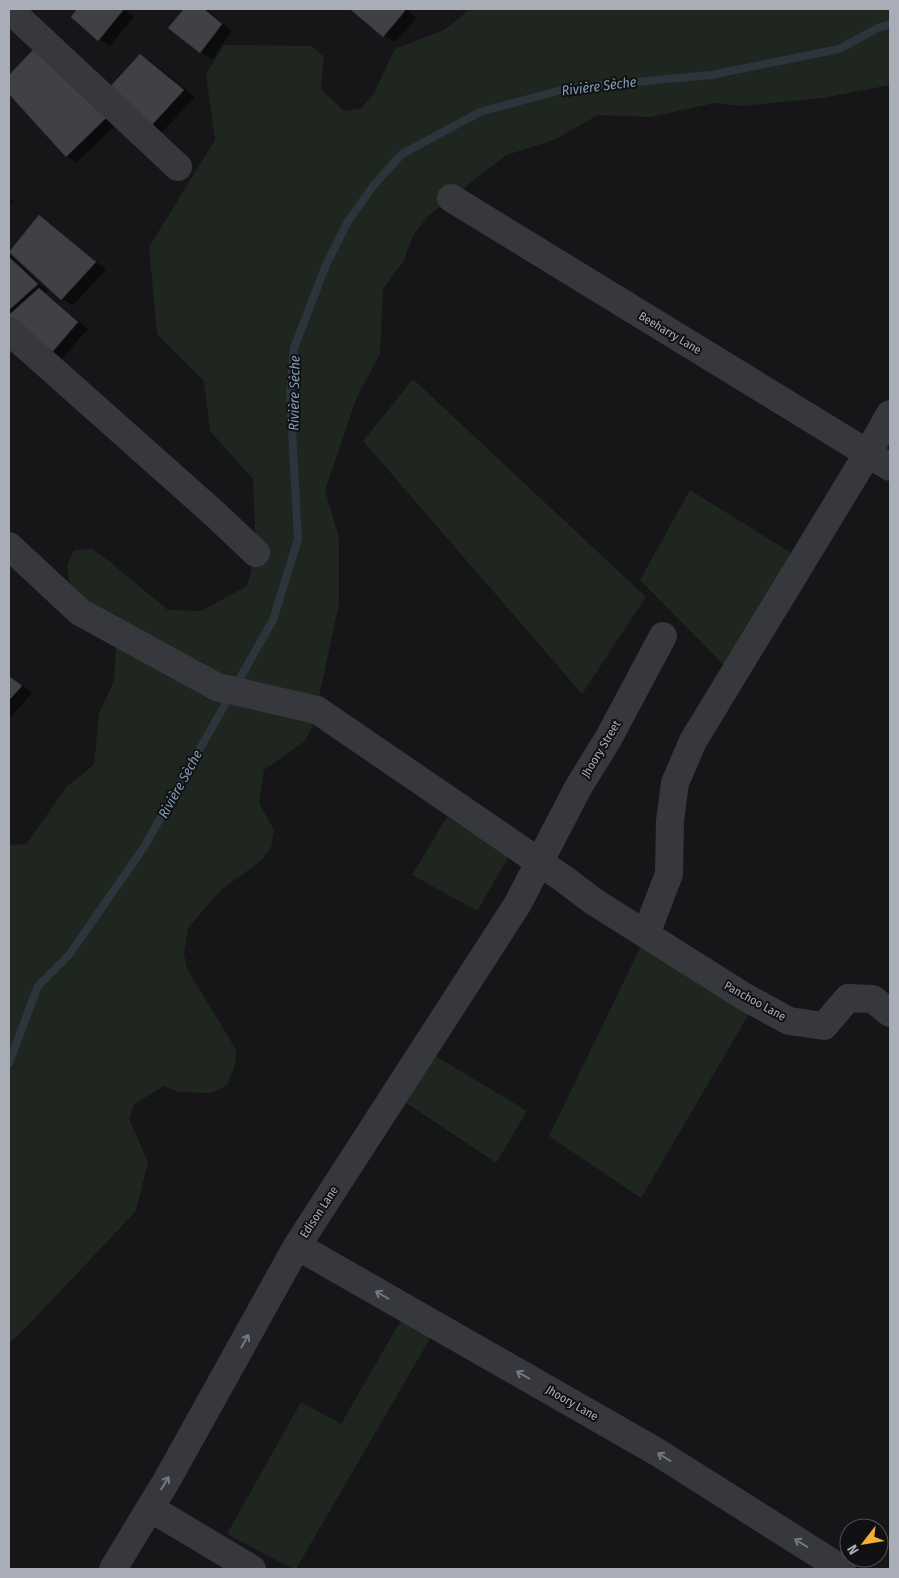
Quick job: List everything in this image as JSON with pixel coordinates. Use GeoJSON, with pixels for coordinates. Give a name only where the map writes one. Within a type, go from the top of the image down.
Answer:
{"type":"FeatureCollection","features":[{"type":"Feature","properties":{"kind":"street"},"geometry":{"type":"LineString","coordinates":[[9,9],[178,167]]}},
{"type":"Feature","properties":{"kind":"street","name":"Beeharry Lane"},"geometry":{"type":"LineString","coordinates":[[451,198],[879,460]]}},
{"type":"Feature","properties":{"kind":"street"},"geometry":{"type":"LineString","coordinates":[[9,331],[256,553]]}},
{"type":"Feature","properties":{"kind":"street"},"geometry":{"type":"LineString","coordinates":[[9,546],[80,612],[218,687],[317,710],[593,901],[646,934],[669,874],[670,821],[675,783],[693,742],[879,460],[890,414]]}},
{"type":"Feature","properties":{"kind":"street","name":"Jhoory Street"},"geometry":{"type":"LineString","coordinates":[[539,863],[579,786],[608,739],[663,636]]}},
{"type":"Feature","properties":{"kind":"street","name":"Edison Lane"},"geometry":{"type":"LineString","coordinates":[[113,1569],[167,1480],[297,1246],[517,905],[539,863]]}},
{"type":"Feature","properties":{"kind":"street","name":"Panchoo Lane"},"geometry":{"type":"LineString","coordinates":[[646,934],[745,997],[789,1020],[824,1026],[848,998],[873,999],[890,1013]]}},
{"type":"Feature","properties":{"kind":"street","name":"Jhoory Lane"},"geometry":{"type":"LineString","coordinates":[[297,1246],[657,1452],[842,1569]]}},
{"type":"Feature","properties":{"kind":"street"},"geometry":{"type":"LineString","coordinates":[[150,1508],[252,1569]]}},
{"type":"Feature","properties":{"kind":"shaded area"},"geometry":{"type":"Polygon","coordinates":[[[470,9],[890,9],[890,85],[823,98],[742,106],[715,103],[650,117],[598,115],[554,140],[506,155],[428,216],[413,236],[403,262],[383,289],[380,354],[357,397],[325,490],[339,538],[339,603],[313,726],[304,742],[264,770],[259,803],[274,830],[271,847],[262,860],[221,890],[188,928],[184,954],[187,969],[237,1051],[234,1068],[227,1085],[212,1093],[179,1092],[164,1086],[134,1104],[129,1119],[148,1162],[136,1211],[17,1337],[9,1342],[9,845],[27,844],[66,787],[94,765],[99,713],[114,681],[116,648],[69,581],[67,565],[74,550],[92,549],[168,610],[201,611],[247,586],[256,553],[253,479],[210,431],[204,381],[157,334],[149,247],[215,140],[206,74],[224,45],[311,46],[324,57],[321,89],[344,111],[361,108],[373,95],[395,49],[444,30],[470,9]]]}},
{"type":"Feature","properties":{"kind":"shaded area"},"geometry":{"type":"Polygon","coordinates":[[[413,379],[646,597],[582,694],[363,441],[413,379]]]}},
{"type":"Feature","properties":{"kind":"shaded area"},"geometry":{"type":"Polygon","coordinates":[[[690,490],[796,556],[724,665],[640,580],[690,490]]]}},
{"type":"Feature","properties":{"kind":"shaded area"},"geometry":{"type":"Polygon","coordinates":[[[447,817],[509,856],[477,911],[412,875],[447,817]]]}},
{"type":"Feature","properties":{"kind":"shaded area"},"geometry":{"type":"Polygon","coordinates":[[[641,946],[749,1014],[641,1198],[549,1136],[641,946]]]}},
{"type":"Feature","properties":{"kind":"shaded area"},"geometry":{"type":"Polygon","coordinates":[[[434,1055],[527,1111],[496,1163],[405,1102],[434,1055]]]}},
{"type":"Feature","properties":{"kind":"shaded area"},"geometry":{"type":"Polygon","coordinates":[[[401,1320],[431,1337],[296,1569],[227,1534],[301,1402],[341,1424],[401,1320]]]}},
{"type":"Feature","properties":{"kind":"building"},"geometry":{"type":"Polygon","coordinates":[[[77,9],[124,9],[98,41],[71,17],[77,9]]]}},
{"type":"Feature","properties":{"kind":"building"},"geometry":{"type":"Polygon","coordinates":[[[184,9],[204,9],[222,24],[200,53],[168,28],[184,9]]]}},
{"type":"Feature","properties":{"kind":"building"},"geometry":{"type":"Polygon","coordinates":[[[350,9],[403,9],[405,11],[383,37],[350,9]]]}},
{"type":"Feature","properties":{"kind":"building"},"geometry":{"type":"Polygon","coordinates":[[[34,49],[108,116],[66,157],[9,94],[9,75],[34,49]]]}},
{"type":"Feature","properties":{"kind":"building"},"geometry":{"type":"Polygon","coordinates":[[[140,54],[184,90],[150,127],[109,88],[140,54]]]}},
{"type":"Feature","properties":{"kind":"building"},"geometry":{"type":"Polygon","coordinates":[[[39,215],[96,262],[61,300],[9,252],[39,215]]]}},
{"type":"Feature","properties":{"kind":"building"},"geometry":{"type":"Polygon","coordinates":[[[9,257],[38,284],[9,310],[9,257]]]}},
{"type":"Feature","properties":{"kind":"building"},"geometry":{"type":"Polygon","coordinates":[[[39,288],[78,322],[48,357],[9,322],[9,315],[39,288]]]}},
{"type":"Feature","properties":{"kind":"building"},"geometry":{"type":"Polygon","coordinates":[[[9,676],[22,686],[9,700],[9,676]]]}},
{"type":"Feature","properties":{"kind":"waterway","name":"Rivière Sèche"},"geometry":{"type":"LineString","coordinates":[[9,1063],[38,986],[69,955],[144,847],[273,620],[298,539],[290,393],[294,348],[326,265],[347,223],[373,186],[402,154],[480,112],[569,88],[711,75],[839,49],[878,28],[890,24]]}}]}
